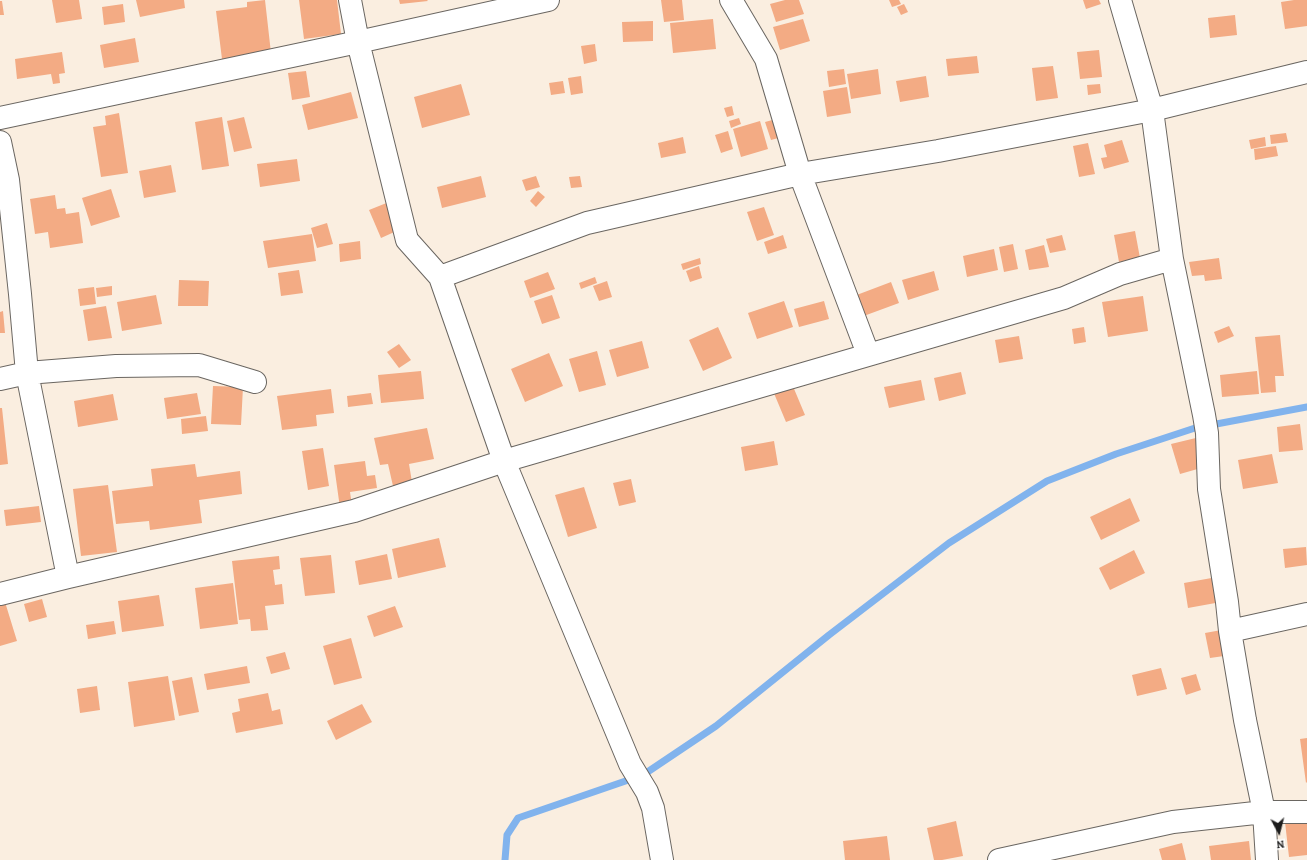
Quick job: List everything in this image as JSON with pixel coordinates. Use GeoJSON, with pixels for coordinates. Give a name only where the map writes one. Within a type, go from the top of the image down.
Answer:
{"type":"FeatureCollection","features":[{"type":"Feature","properties":{"kind":"street"},"geometry":{"type":"LineString","coordinates":[[350,0],[358,42],[407,240],[440,277],[504,461],[630,764],[647,792],[653,808],[662,860]]}},
{"type":"Feature","properties":{"kind":"street"},"geometry":{"type":"LineString","coordinates":[[0,118],[548,0]]}},
{"type":"Feature","properties":{"kind":"street"},"geometry":{"type":"LineString","coordinates":[[731,0],[766,59],[800,174],[868,354]]}},
{"type":"Feature","properties":{"kind":"street"},"geometry":{"type":"LineString","coordinates":[[1120,0],[1152,110],[1172,260],[1206,424],[1209,489],[1245,720],[1264,812],[1267,860]]}},
{"type":"Feature","properties":{"kind":"street"},"geometry":{"type":"LineString","coordinates":[[440,277],[587,223],[800,174],[938,151],[1152,110],[1307,72]]}},
{"type":"Feature","properties":{"kind":"street"},"geometry":{"type":"LineString","coordinates":[[0,142],[8,180],[27,374],[68,576]]}},
{"type":"Feature","properties":{"kind":"street"},"geometry":{"type":"LineString","coordinates":[[0,594],[68,576],[354,511],[504,461],[1064,298],[1120,274],[1172,260]]}},
{"type":"Feature","properties":{"kind":"street"},"geometry":{"type":"LineString","coordinates":[[0,379],[27,374],[116,366],[199,365],[255,382]]}},
{"type":"Feature","properties":{"kind":"street"},"geometry":{"type":"LineString","coordinates":[[1230,631],[1307,614]]}},
{"type":"Feature","properties":{"kind":"street"},"geometry":{"type":"LineString","coordinates":[[999,860],[1173,822],[1264,812],[1307,812]]}},
{"type":"Feature","properties":{"kind":"building"},"geometry":{"type":"Polygon","coordinates":[[[52,0],[79,0],[82,19],[56,23],[52,0]]]}},
{"type":"Feature","properties":{"kind":"building"},"geometry":{"type":"Polygon","coordinates":[[[136,0],[184,0],[185,8],[140,17],[136,0]]]}},
{"type":"Feature","properties":{"kind":"building"},"geometry":{"type":"Polygon","coordinates":[[[265,0],[271,53],[222,59],[216,11],[247,7],[247,2],[265,0]]]}},
{"type":"Feature","properties":{"kind":"building"},"geometry":{"type":"Polygon","coordinates":[[[299,0],[337,0],[341,34],[304,39],[299,0]]]}},
{"type":"Feature","properties":{"kind":"building"},"geometry":{"type":"Polygon","coordinates":[[[399,0],[427,0],[428,1],[400,4],[399,0]]]}},
{"type":"Feature","properties":{"kind":"building"},"geometry":{"type":"Polygon","coordinates":[[[661,0],[682,0],[684,20],[664,22],[661,0]]]}},
{"type":"Feature","properties":{"kind":"building"},"geometry":{"type":"Polygon","coordinates":[[[785,0],[799,0],[804,14],[776,22],[770,4],[785,0]]]}},
{"type":"Feature","properties":{"kind":"building"},"geometry":{"type":"Polygon","coordinates":[[[889,0],[899,0],[901,4],[892,7],[889,0]]]}},
{"type":"Feature","properties":{"kind":"building"},"geometry":{"type":"Polygon","coordinates":[[[1083,0],[1099,0],[1101,4],[1086,9],[1083,0]]]}},
{"type":"Feature","properties":{"kind":"building"},"geometry":{"type":"Polygon","coordinates":[[[1307,0],[1307,26],[1285,29],[1281,2],[1307,0]]]}},
{"type":"Feature","properties":{"kind":"building"},"geometry":{"type":"Polygon","coordinates":[[[0,1],[2,1],[4,15],[0,15],[0,1]]]}},
{"type":"Feature","properties":{"kind":"building"},"geometry":{"type":"Polygon","coordinates":[[[123,4],[125,22],[104,25],[102,7],[123,4]]]}},
{"type":"Feature","properties":{"kind":"building"},"geometry":{"type":"Polygon","coordinates":[[[904,4],[908,12],[901,15],[897,7],[904,4]]]}},
{"type":"Feature","properties":{"kind":"building"},"geometry":{"type":"Polygon","coordinates":[[[1235,15],[1237,35],[1210,38],[1208,18],[1235,15]]]}},
{"type":"Feature","properties":{"kind":"building"},"geometry":{"type":"Polygon","coordinates":[[[713,19],[716,49],[673,53],[670,23],[713,19]]]}},
{"type":"Feature","properties":{"kind":"building"},"geometry":{"type":"Polygon","coordinates":[[[803,19],[810,41],[780,50],[773,27],[803,19]]]}},
{"type":"Feature","properties":{"kind":"building"},"geometry":{"type":"Polygon","coordinates":[[[653,21],[653,41],[623,42],[622,22],[653,21]]]}},
{"type":"Feature","properties":{"kind":"building"},"geometry":{"type":"Polygon","coordinates":[[[135,38],[139,62],[104,68],[100,45],[135,38]]]}},
{"type":"Feature","properties":{"kind":"building"},"geometry":{"type":"Polygon","coordinates":[[[595,44],[597,61],[584,64],[581,46],[595,44]]]}},
{"type":"Feature","properties":{"kind":"building"},"geometry":{"type":"Polygon","coordinates":[[[1099,50],[1102,77],[1080,79],[1077,52],[1099,50]]]}},
{"type":"Feature","properties":{"kind":"building"},"geometry":{"type":"Polygon","coordinates":[[[62,52],[65,73],[59,74],[60,83],[53,84],[51,74],[17,79],[15,59],[62,52]]]}},
{"type":"Feature","properties":{"kind":"building"},"geometry":{"type":"Polygon","coordinates":[[[977,56],[979,73],[948,76],[946,59],[977,56]]]}},
{"type":"Feature","properties":{"kind":"building"},"geometry":{"type":"Polygon","coordinates":[[[1053,66],[1058,98],[1036,101],[1032,68],[1053,66]]]}},
{"type":"Feature","properties":{"kind":"building"},"geometry":{"type":"Polygon","coordinates":[[[844,69],[846,84],[829,87],[827,71],[844,69]]]}},
{"type":"Feature","properties":{"kind":"building"},"geometry":{"type":"Polygon","coordinates":[[[878,69],[881,94],[851,99],[847,74],[878,69]]]}},
{"type":"Feature","properties":{"kind":"building"},"geometry":{"type":"Polygon","coordinates":[[[306,71],[310,97],[292,100],[288,73],[306,71]]]}},
{"type":"Feature","properties":{"kind":"building"},"geometry":{"type":"Polygon","coordinates":[[[581,76],[583,93],[571,95],[568,78],[581,76]]]}},
{"type":"Feature","properties":{"kind":"building"},"geometry":{"type":"Polygon","coordinates":[[[926,76],[929,97],[900,102],[896,81],[926,76]]]}},
{"type":"Feature","properties":{"kind":"building"},"geometry":{"type":"Polygon","coordinates":[[[563,81],[565,93],[551,95],[549,83],[563,81]]]}},
{"type":"Feature","properties":{"kind":"building"},"geometry":{"type":"Polygon","coordinates":[[[461,84],[470,115],[422,128],[414,97],[461,84]]]}},
{"type":"Feature","properties":{"kind":"building"},"geometry":{"type":"Polygon","coordinates":[[[1100,84],[1101,93],[1088,95],[1087,85],[1100,84]]]}},
{"type":"Feature","properties":{"kind":"building"},"geometry":{"type":"Polygon","coordinates":[[[847,87],[851,113],[827,117],[823,91],[847,87]]]}},
{"type":"Feature","properties":{"kind":"building"},"geometry":{"type":"Polygon","coordinates":[[[351,92],[358,118],[308,130],[302,105],[351,92]]]}},
{"type":"Feature","properties":{"kind":"building"},"geometry":{"type":"Polygon","coordinates":[[[732,106],[734,115],[727,117],[724,108],[732,106]]]}},
{"type":"Feature","properties":{"kind":"building"},"geometry":{"type":"Polygon","coordinates":[[[119,113],[128,173],[101,177],[93,127],[106,125],[105,116],[119,113]]]}},
{"type":"Feature","properties":{"kind":"building"},"geometry":{"type":"Polygon","coordinates":[[[222,117],[229,166],[202,170],[195,122],[222,117]]]}},
{"type":"Feature","properties":{"kind":"building"},"geometry":{"type":"Polygon","coordinates":[[[244,117],[252,148],[234,152],[227,121],[244,117]]]}},
{"type":"Feature","properties":{"kind":"building"},"geometry":{"type":"Polygon","coordinates":[[[739,118],[741,124],[731,128],[729,121],[739,118]]]}},
{"type":"Feature","properties":{"kind":"building"},"geometry":{"type":"Polygon","coordinates":[[[776,119],[782,137],[771,140],[765,122],[776,119]]]}},
{"type":"Feature","properties":{"kind":"building"},"geometry":{"type":"Polygon","coordinates":[[[760,121],[768,149],[741,157],[733,129],[760,121]]]}},
{"type":"Feature","properties":{"kind":"building"},"geometry":{"type":"Polygon","coordinates":[[[728,131],[733,149],[721,153],[715,135],[728,131]]]}},
{"type":"Feature","properties":{"kind":"building"},"geometry":{"type":"Polygon","coordinates":[[[1286,133],[1288,142],[1271,144],[1270,135],[1286,133]]]}},
{"type":"Feature","properties":{"kind":"building"},"geometry":{"type":"Polygon","coordinates":[[[683,137],[686,153],[661,158],[658,143],[683,137]]]}},
{"type":"Feature","properties":{"kind":"building"},"geometry":{"type":"Polygon","coordinates":[[[1265,137],[1266,146],[1251,149],[1249,140],[1265,137]]]}},
{"type":"Feature","properties":{"kind":"building"},"geometry":{"type":"Polygon","coordinates":[[[1122,140],[1129,162],[1104,169],[1101,158],[1107,157],[1104,145],[1122,140]]]}},
{"type":"Feature","properties":{"kind":"building"},"geometry":{"type":"Polygon","coordinates":[[[1088,143],[1095,174],[1079,177],[1073,146],[1088,143]]]}},
{"type":"Feature","properties":{"kind":"building"},"geometry":{"type":"Polygon","coordinates":[[[1276,146],[1278,156],[1255,160],[1254,149],[1276,146]]]}},
{"type":"Feature","properties":{"kind":"building"},"geometry":{"type":"Polygon","coordinates":[[[297,159],[300,181],[260,187],[257,164],[297,159]]]}},
{"type":"Feature","properties":{"kind":"building"},"geometry":{"type":"Polygon","coordinates":[[[171,165],[176,192],[144,198],[139,171],[171,165]]]}},
{"type":"Feature","properties":{"kind":"building"},"geometry":{"type":"Polygon","coordinates":[[[481,176],[486,197],[442,208],[437,187],[481,176]]]}},
{"type":"Feature","properties":{"kind":"building"},"geometry":{"type":"Polygon","coordinates":[[[536,176],[540,187],[526,191],[522,180],[536,176]]]}},
{"type":"Feature","properties":{"kind":"building"},"geometry":{"type":"Polygon","coordinates":[[[580,176],[582,187],[571,188],[569,177],[580,176]]]}},
{"type":"Feature","properties":{"kind":"building"},"geometry":{"type":"Polygon","coordinates":[[[111,189],[120,217],[91,226],[82,198],[111,189]]]}},
{"type":"Feature","properties":{"kind":"building"},"geometry":{"type":"Polygon","coordinates":[[[538,191],[545,197],[536,207],[530,201],[538,191]]]}},
{"type":"Feature","properties":{"kind":"building"},"geometry":{"type":"Polygon","coordinates":[[[55,195],[57,209],[65,208],[66,214],[79,212],[83,243],[50,248],[48,232],[35,234],[30,199],[55,195]]]}},
{"type":"Feature","properties":{"kind":"building"},"geometry":{"type":"Polygon","coordinates":[[[389,202],[401,229],[381,238],[369,210],[389,202]]]}},
{"type":"Feature","properties":{"kind":"building"},"geometry":{"type":"Polygon","coordinates":[[[764,207],[774,235],[757,241],[747,212],[764,207]]]}},
{"type":"Feature","properties":{"kind":"building"},"geometry":{"type":"Polygon","coordinates":[[[327,223],[333,244],[317,248],[311,228],[327,223]]]}},
{"type":"Feature","properties":{"kind":"building"},"geometry":{"type":"Polygon","coordinates":[[[1135,231],[1140,258],[1119,262],[1114,235],[1135,231]]]}},
{"type":"Feature","properties":{"kind":"building"},"geometry":{"type":"Polygon","coordinates":[[[312,234],[316,261],[268,268],[263,241],[312,234]]]}},
{"type":"Feature","properties":{"kind":"building"},"geometry":{"type":"Polygon","coordinates":[[[783,235],[787,248],[768,254],[764,242],[783,235]]]}},
{"type":"Feature","properties":{"kind":"building"},"geometry":{"type":"Polygon","coordinates":[[[1062,235],[1066,250],[1050,253],[1046,239],[1062,235]]]}},
{"type":"Feature","properties":{"kind":"building"},"geometry":{"type":"Polygon","coordinates":[[[360,241],[361,259],[340,262],[339,244],[360,241]]]}},
{"type":"Feature","properties":{"kind":"building"},"geometry":{"type":"Polygon","coordinates":[[[1013,244],[1018,269],[1004,272],[999,247],[1013,244]]]}},
{"type":"Feature","properties":{"kind":"building"},"geometry":{"type":"Polygon","coordinates":[[[1044,245],[1049,267],[1029,270],[1025,250],[1044,245]]]}},
{"type":"Feature","properties":{"kind":"building"},"geometry":{"type":"Polygon","coordinates":[[[994,249],[998,270],[967,277],[963,256],[994,249]]]}},
{"type":"Feature","properties":{"kind":"building"},"geometry":{"type":"Polygon","coordinates":[[[700,258],[701,264],[683,270],[681,264],[700,258]]]}},
{"type":"Feature","properties":{"kind":"building"},"geometry":{"type":"Polygon","coordinates":[[[1219,258],[1222,279],[1205,281],[1204,275],[1192,276],[1189,262],[1219,258]]]}},
{"type":"Feature","properties":{"kind":"building"},"geometry":{"type":"Polygon","coordinates":[[[699,266],[702,278],[690,282],[686,271],[699,266]]]}},
{"type":"Feature","properties":{"kind":"building"},"geometry":{"type":"Polygon","coordinates":[[[299,270],[303,293],[281,296],[278,273],[299,270]]]}},
{"type":"Feature","properties":{"kind":"building"},"geometry":{"type":"Polygon","coordinates":[[[934,271],[939,290],[908,300],[902,280],[934,271]]]}},
{"type":"Feature","properties":{"kind":"building"},"geometry":{"type":"Polygon","coordinates":[[[548,272],[555,289],[530,298],[524,281],[548,272]]]}},
{"type":"Feature","properties":{"kind":"building"},"geometry":{"type":"Polygon","coordinates":[[[595,277],[597,283],[581,289],[579,283],[595,277]]]}},
{"type":"Feature","properties":{"kind":"building"},"geometry":{"type":"Polygon","coordinates":[[[179,280],[209,281],[208,306],[178,306],[179,280]]]}},
{"type":"Feature","properties":{"kind":"building"},"geometry":{"type":"Polygon","coordinates":[[[607,281],[612,297],[599,301],[593,286],[607,281]]]}},
{"type":"Feature","properties":{"kind":"building"},"geometry":{"type":"Polygon","coordinates":[[[891,282],[899,303],[861,317],[854,296],[891,282]]]}},
{"type":"Feature","properties":{"kind":"building"},"geometry":{"type":"Polygon","coordinates":[[[112,286],[112,295],[97,297],[96,288],[112,286]]]}},
{"type":"Feature","properties":{"kind":"building"},"geometry":{"type":"Polygon","coordinates":[[[94,287],[96,304],[80,306],[78,289],[94,287]]]}},
{"type":"Feature","properties":{"kind":"building"},"geometry":{"type":"Polygon","coordinates":[[[156,295],[162,324],[122,331],[117,302],[156,295]]]}},
{"type":"Feature","properties":{"kind":"building"},"geometry":{"type":"Polygon","coordinates":[[[552,295],[560,318],[542,324],[534,301],[552,295]]]}},
{"type":"Feature","properties":{"kind":"building"},"geometry":{"type":"Polygon","coordinates":[[[1143,296],[1148,331],[1108,337],[1102,302],[1143,296]]]}},
{"type":"Feature","properties":{"kind":"building"},"geometry":{"type":"Polygon","coordinates":[[[784,301],[793,327],[757,339],[748,313],[784,301]]]}},
{"type":"Feature","properties":{"kind":"building"},"geometry":{"type":"Polygon","coordinates":[[[824,301],[829,319],[799,327],[794,309],[824,301]]]}},
{"type":"Feature","properties":{"kind":"building"},"geometry":{"type":"Polygon","coordinates":[[[106,306],[112,338],[88,341],[83,310],[106,306]]]}},
{"type":"Feature","properties":{"kind":"building"},"geometry":{"type":"Polygon","coordinates":[[[3,311],[5,333],[0,333],[0,312],[3,311]]]}},
{"type":"Feature","properties":{"kind":"building"},"geometry":{"type":"Polygon","coordinates":[[[1229,326],[1234,336],[1218,343],[1214,332],[1229,326]]]}},
{"type":"Feature","properties":{"kind":"building"},"geometry":{"type":"Polygon","coordinates":[[[718,327],[732,358],[703,371],[689,340],[718,327]]]}},
{"type":"Feature","properties":{"kind":"building"},"geometry":{"type":"Polygon","coordinates":[[[1084,327],[1086,342],[1074,344],[1072,329],[1084,327]]]}},
{"type":"Feature","properties":{"kind":"building"},"geometry":{"type":"Polygon","coordinates":[[[1280,335],[1284,376],[1275,376],[1276,392],[1261,393],[1255,337],[1280,335]]]}},
{"type":"Feature","properties":{"kind":"building"},"geometry":{"type":"Polygon","coordinates":[[[1019,336],[1023,359],[999,363],[995,340],[1019,336]]]}},
{"type":"Feature","properties":{"kind":"building"},"geometry":{"type":"Polygon","coordinates":[[[642,341],[649,368],[617,377],[609,350],[642,341]]]}},
{"type":"Feature","properties":{"kind":"building"},"geometry":{"type":"Polygon","coordinates":[[[399,344],[411,360],[399,368],[387,352],[399,344]]]}},
{"type":"Feature","properties":{"kind":"building"},"geometry":{"type":"Polygon","coordinates":[[[597,351],[606,385],[579,392],[569,359],[597,351]]]}},
{"type":"Feature","properties":{"kind":"building"},"geometry":{"type":"Polygon","coordinates":[[[549,353],[563,386],[525,402],[511,369],[549,353]]]}},
{"type":"Feature","properties":{"kind":"building"},"geometry":{"type":"Polygon","coordinates":[[[421,371],[424,399],[381,403],[378,375],[421,371]]]}},
{"type":"Feature","properties":{"kind":"building"},"geometry":{"type":"Polygon","coordinates":[[[1257,371],[1259,394],[1222,397],[1220,375],[1257,371]]]}},
{"type":"Feature","properties":{"kind":"building"},"geometry":{"type":"Polygon","coordinates":[[[961,372],[966,394],[939,401],[934,378],[961,372]]]}},
{"type":"Feature","properties":{"kind":"building"},"geometry":{"type":"Polygon","coordinates":[[[921,380],[925,400],[889,408],[884,387],[921,380]]]}},
{"type":"Feature","properties":{"kind":"building"},"geometry":{"type":"Polygon","coordinates":[[[792,384],[805,415],[786,422],[773,391],[792,384]]]}},
{"type":"Feature","properties":{"kind":"building"},"geometry":{"type":"Polygon","coordinates":[[[213,386],[243,387],[241,425],[211,424],[213,386]]]}},
{"type":"Feature","properties":{"kind":"building"},"geometry":{"type":"Polygon","coordinates":[[[331,389],[334,413],[316,415],[317,426],[282,430],[277,396],[331,389]]]}},
{"type":"Feature","properties":{"kind":"building"},"geometry":{"type":"Polygon","coordinates":[[[197,393],[201,414],[167,419],[164,398],[197,393]]]}},
{"type":"Feature","properties":{"kind":"building"},"geometry":{"type":"Polygon","coordinates":[[[371,393],[373,404],[348,407],[347,396],[371,393]]]}},
{"type":"Feature","properties":{"kind":"building"},"geometry":{"type":"Polygon","coordinates":[[[113,394],[118,420],[78,427],[74,401],[113,394]]]}},
{"type":"Feature","properties":{"kind":"building"},"geometry":{"type":"Polygon","coordinates":[[[0,408],[2,408],[8,464],[0,465],[0,408]]]}},
{"type":"Feature","properties":{"kind":"building"},"geometry":{"type":"Polygon","coordinates":[[[206,416],[208,431],[182,434],[181,419],[206,416]]]}},
{"type":"Feature","properties":{"kind":"building"},"geometry":{"type":"Polygon","coordinates":[[[1300,424],[1303,450],[1279,452],[1277,427],[1300,424]]]}},
{"type":"Feature","properties":{"kind":"building"},"geometry":{"type":"Polygon","coordinates":[[[427,428],[434,459],[409,464],[412,482],[393,486],[388,464],[380,465],[374,438],[427,428]]]}},
{"type":"Feature","properties":{"kind":"building"},"geometry":{"type":"Polygon","coordinates":[[[1200,437],[1208,466],[1180,474],[1171,444],[1200,437]]]}},
{"type":"Feature","properties":{"kind":"building"},"geometry":{"type":"Polygon","coordinates":[[[774,441],[778,465],[745,471],[741,447],[774,441]]]}},
{"type":"Feature","properties":{"kind":"building"},"geometry":{"type":"Polygon","coordinates":[[[323,448],[329,486],[308,490],[302,451],[323,448]]]}},
{"type":"Feature","properties":{"kind":"building"},"geometry":{"type":"Polygon","coordinates":[[[1272,454],[1278,483],[1243,489],[1238,460],[1272,454]]]}},
{"type":"Feature","properties":{"kind":"building"},"geometry":{"type":"Polygon","coordinates":[[[365,461],[367,476],[375,475],[377,488],[350,492],[352,506],[340,508],[334,465],[365,461]]]}},
{"type":"Feature","properties":{"kind":"building"},"geometry":{"type":"Polygon","coordinates":[[[195,464],[197,477],[240,471],[242,494],[199,500],[202,523],[150,530],[149,521],[116,524],[112,491],[153,486],[151,469],[195,464]]]}},
{"type":"Feature","properties":{"kind":"building"},"geometry":{"type":"Polygon","coordinates":[[[631,479],[636,502],[619,506],[613,483],[631,479]]]}},
{"type":"Feature","properties":{"kind":"building"},"geometry":{"type":"Polygon","coordinates":[[[108,485],[117,552],[81,556],[73,489],[108,485]]]}},
{"type":"Feature","properties":{"kind":"building"},"geometry":{"type":"Polygon","coordinates":[[[584,487],[597,528],[568,537],[555,495],[584,487]]]}},
{"type":"Feature","properties":{"kind":"building"},"geometry":{"type":"Polygon","coordinates":[[[1130,498],[1140,521],[1101,540],[1090,517],[1130,498]]]}},
{"type":"Feature","properties":{"kind":"building"},"geometry":{"type":"Polygon","coordinates":[[[39,506],[41,522],[6,526],[4,510],[39,506]]]}},
{"type":"Feature","properties":{"kind":"building"},"geometry":{"type":"Polygon","coordinates":[[[439,538],[446,567],[398,578],[392,549],[439,538]]]}},
{"type":"Feature","properties":{"kind":"building"},"geometry":{"type":"Polygon","coordinates":[[[1306,547],[1307,565],[1285,568],[1283,549],[1306,547]]]}},
{"type":"Feature","properties":{"kind":"building"},"geometry":{"type":"Polygon","coordinates":[[[1134,550],[1145,573],[1110,590],[1099,568],[1134,550]]]}},
{"type":"Feature","properties":{"kind":"building"},"geometry":{"type":"Polygon","coordinates":[[[387,554],[392,579],[359,585],[355,561],[387,554]]]}},
{"type":"Feature","properties":{"kind":"building"},"geometry":{"type":"Polygon","coordinates":[[[331,555],[335,593],[305,596],[300,558],[331,555]]]}},
{"type":"Feature","properties":{"kind":"building"},"geometry":{"type":"Polygon","coordinates":[[[279,556],[280,569],[273,570],[275,585],[282,584],[284,604],[265,606],[268,630],[251,631],[250,619],[239,620],[232,561],[279,556]]]}},
{"type":"Feature","properties":{"kind":"building"},"geometry":{"type":"Polygon","coordinates":[[[1217,577],[1221,602],[1188,608],[1184,583],[1217,577]]]}},
{"type":"Feature","properties":{"kind":"building"},"geometry":{"type":"Polygon","coordinates":[[[233,583],[238,624],[200,629],[195,588],[233,583]]]}},
{"type":"Feature","properties":{"kind":"building"},"geometry":{"type":"Polygon","coordinates":[[[159,595],[164,626],[122,632],[118,601],[159,595]]]}},
{"type":"Feature","properties":{"kind":"building"},"geometry":{"type":"Polygon","coordinates":[[[42,599],[47,617],[29,622],[24,604],[42,599]]]}},
{"type":"Feature","properties":{"kind":"building"},"geometry":{"type":"Polygon","coordinates":[[[5,602],[17,641],[0,646],[0,604],[5,602]]]}},
{"type":"Feature","properties":{"kind":"building"},"geometry":{"type":"Polygon","coordinates":[[[395,606],[403,627],[374,637],[367,616],[395,606]]]}},
{"type":"Feature","properties":{"kind":"building"},"geometry":{"type":"Polygon","coordinates":[[[114,621],[116,634],[88,639],[86,625],[114,621]]]}},
{"type":"Feature","properties":{"kind":"building"},"geometry":{"type":"Polygon","coordinates":[[[1227,629],[1231,655],[1210,658],[1205,633],[1227,629]]]}},
{"type":"Feature","properties":{"kind":"building"},"geometry":{"type":"Polygon","coordinates":[[[351,638],[362,678],[334,685],[323,646],[351,638]]]}},
{"type":"Feature","properties":{"kind":"building"},"geometry":{"type":"Polygon","coordinates":[[[285,652],[290,669],[271,674],[266,657],[285,652]]]}},
{"type":"Feature","properties":{"kind":"building"},"geometry":{"type":"Polygon","coordinates":[[[247,666],[250,683],[207,690],[204,674],[247,666]]]}},
{"type":"Feature","properties":{"kind":"building"},"geometry":{"type":"Polygon","coordinates":[[[1161,668],[1167,689],[1137,696],[1132,675],[1161,668]]]}},
{"type":"Feature","properties":{"kind":"building"},"geometry":{"type":"Polygon","coordinates":[[[1196,674],[1201,690],[1186,695],[1181,678],[1196,674]]]}},
{"type":"Feature","properties":{"kind":"building"},"geometry":{"type":"Polygon","coordinates":[[[168,676],[175,720],[134,727],[128,682],[168,676]]]}},
{"type":"Feature","properties":{"kind":"building"},"geometry":{"type":"Polygon","coordinates":[[[192,677],[199,712],[179,716],[172,681],[192,677]]]}},
{"type":"Feature","properties":{"kind":"building"},"geometry":{"type":"Polygon","coordinates":[[[97,686],[100,710],[80,713],[77,689],[97,686]]]}},
{"type":"Feature","properties":{"kind":"building"},"geometry":{"type":"Polygon","coordinates":[[[268,693],[272,711],[280,709],[283,724],[236,733],[232,713],[240,711],[238,699],[268,693]]]}},
{"type":"Feature","properties":{"kind":"building"},"geometry":{"type":"Polygon","coordinates":[[[362,704],[372,722],[336,740],[327,721],[362,704]]]}},
{"type":"Feature","properties":{"kind":"building"},"geometry":{"type":"Polygon","coordinates":[[[1307,738],[1307,782],[1306,783],[1300,739],[1307,738]]]}},
{"type":"Feature","properties":{"kind":"building"},"geometry":{"type":"Polygon","coordinates":[[[1307,818],[1307,855],[1289,857],[1285,822],[1307,818]]]}},
{"type":"Feature","properties":{"kind":"building"},"geometry":{"type":"Polygon","coordinates":[[[956,821],[963,856],[934,860],[927,828],[956,821]]]}},
{"type":"Feature","properties":{"kind":"building"},"geometry":{"type":"Polygon","coordinates":[[[887,836],[890,860],[845,860],[843,841],[887,836]]]}},
{"type":"Feature","properties":{"kind":"building"},"geometry":{"type":"Polygon","coordinates":[[[1249,841],[1251,860],[1211,860],[1209,846],[1249,841]]]}},
{"type":"Feature","properties":{"kind":"building"},"geometry":{"type":"Polygon","coordinates":[[[1182,843],[1186,860],[1162,860],[1159,849],[1182,843]]]}},
{"type":"Feature","properties":{"kind":"waterway"},"geometry":{"type":"LineString","coordinates":[[505,860],[507,835],[518,818],[643,775],[716,726],[829,635],[949,543],[1047,481],[1116,454],[1195,428],[1307,407]]}}]}
